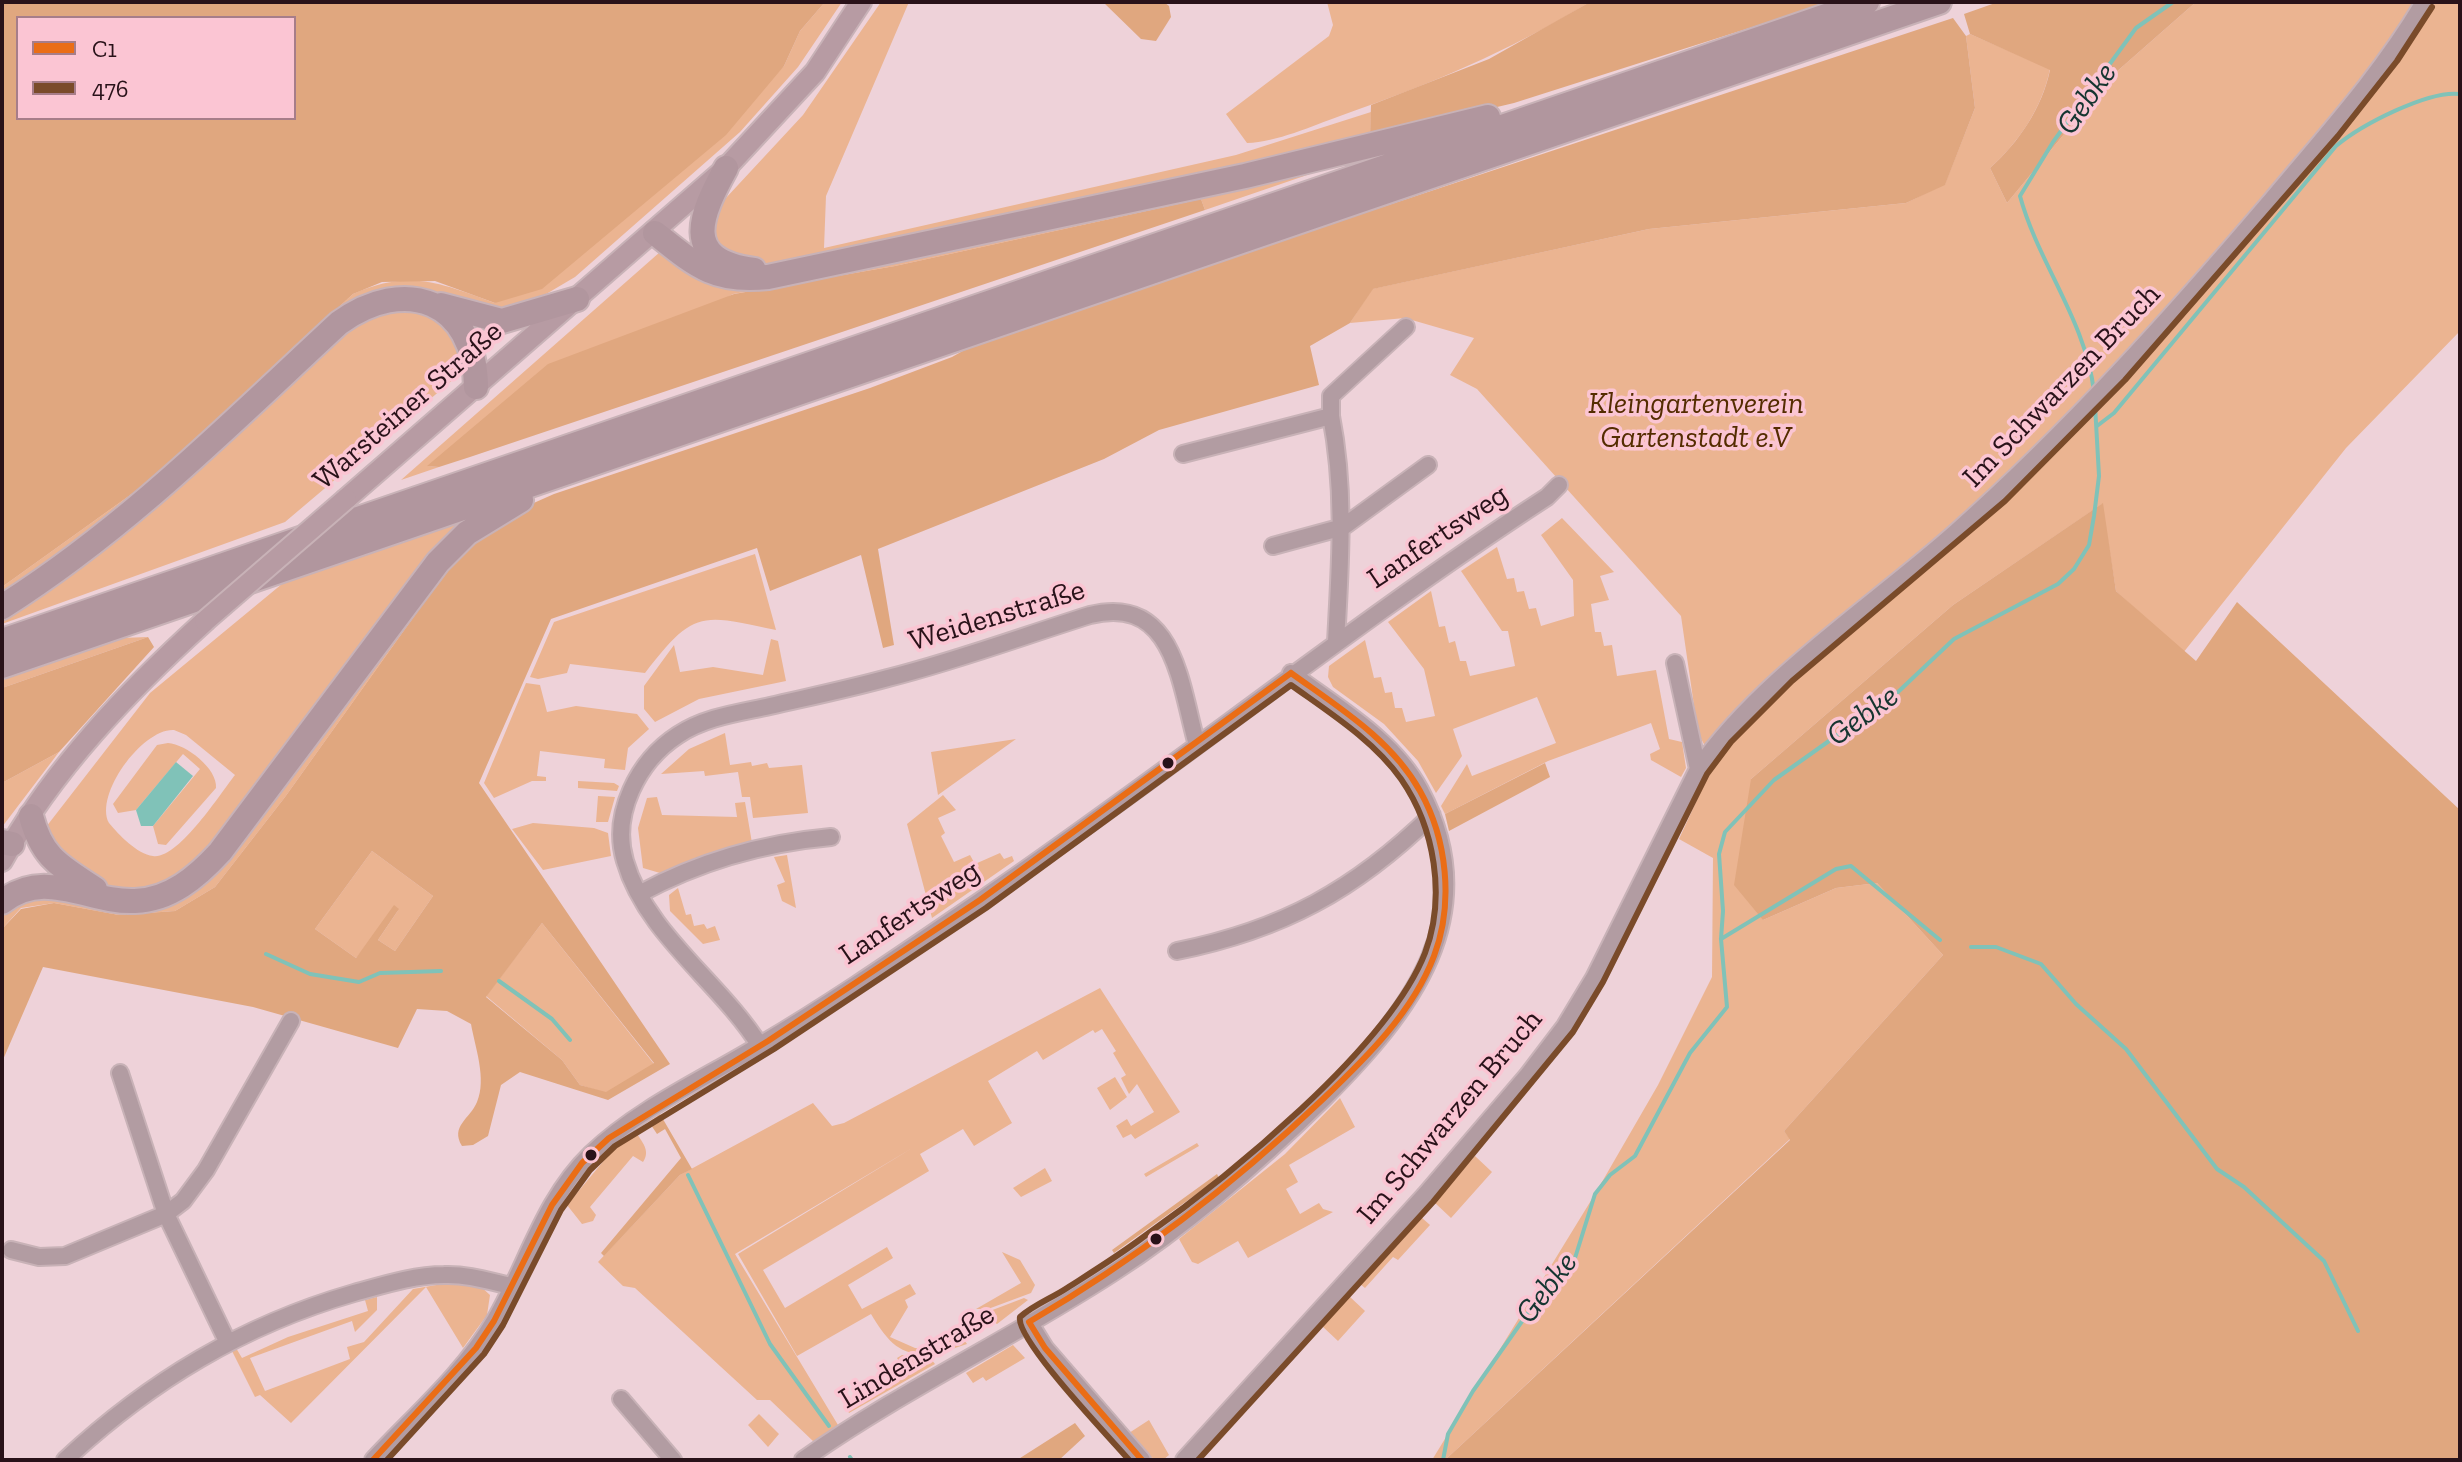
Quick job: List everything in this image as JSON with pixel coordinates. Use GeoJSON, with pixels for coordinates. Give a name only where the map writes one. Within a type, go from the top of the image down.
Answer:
{"type":"FeatureCollection","features":[{"type":"Feature","properties":{"kind":"highway"},"geometry":{"type":"LineString","coordinates":[[2,666],[734,414],[1844,22],[1867,2]]}},
{"type":"Feature","properties":{"kind":"highway"},"geometry":{"type":"LineString","coordinates":[[2,641],[1554,110],[1844,22],[1939,2]]}},
{"type":"Feature","properties":{"kind":"highway"},"geometry":{"type":"LineString","coordinates":[[655,233],[716,276],[754,279],[816,269],[1245,176],[1504,113],[1554,110]]}},
{"type":"Feature","properties":{"kind":"highway"},"geometry":{"type":"LineString","coordinates":[[726,168],[702,214],[701,229],[707,247],[742,268],[816,269]]}},
{"type":"Feature","properties":{"kind":"highway"},"geometry":{"type":"LineString","coordinates":[[2,607],[75,559],[144,503],[354,312],[397,297],[429,301],[472,316],[502,321],[577,299]]}},
{"type":"Feature","properties":{"kind":"highway"},"geometry":{"type":"LineString","coordinates":[[429,301],[443,309],[464,335],[473,356],[476,387]]}},
{"type":"Feature","properties":{"kind":"highway"},"geometry":{"type":"LineString","coordinates":[[2,902],[18,891],[38,886],[135,901],[168,894],[210,862],[438,562],[467,533],[531,495],[734,414]]}},
{"type":"Feature","properties":{"kind":"highway"},"geometry":{"type":"LineString","coordinates":[[31,816],[40,844],[51,859],[113,899]]}},
{"type":"Feature","properties":{"kind":"main road","name":"Warsteiner Straße"},"geometry":{"type":"LineString","coordinates":[[5,849],[116,710],[205,621],[655,233],[726,168],[815,72],[861,2]]}},
{"type":"Feature","properties":{"kind":"street","name":"Im Schwarzen Bruch"},"geometry":{"type":"LineString","coordinates":[[1184,1460],[1275,1355],[1425,1195],[1565,1026],[1594,978],[1698,769],[1725,733],[1934,551],[2080,416],[2374,77],[2424,2]]}},
{"type":"Feature","properties":{"kind":"street"},"geometry":{"type":"LineString","coordinates":[[1336,642],[1343,527],[1340,471],[1329,399],[1406,327]]}},
{"type":"Feature","properties":{"kind":"street"},"geometry":{"type":"LineString","coordinates":[[1183,454],[1331,416]]}},
{"type":"Feature","properties":{"kind":"street"},"geometry":{"type":"LineString","coordinates":[[1273,546],[1343,527],[1428,465]]}},
{"type":"Feature","properties":{"kind":"street","name":"Lanfertsweg"},"geometry":{"type":"LineString","coordinates":[[373,1460],[476,1348],[494,1321],[544,1218],[589,1155],[636,1119],[760,1046],[980,900],[1197,745],[1291,673],[1427,576],[1547,497],[1559,485]]}},
{"type":"Feature","properties":{"kind":"street","name":"Weidenstraße"},"geometry":{"type":"LineString","coordinates":[[760,1046],[743,1019],[651,913],[624,858],[622,818],[642,770],[679,734],[719,717],[914,671],[1090,615],[1114,611],[1137,614],[1157,628],[1171,656],[1197,745]]}},
{"type":"Feature","properties":{"kind":"street"},"geometry":{"type":"LineString","coordinates":[[1675,663],[1698,769]]}},
{"type":"Feature","properties":{"kind":"street","name":"Lindenstraße"},"geometry":{"type":"LineString","coordinates":[[803,1460],[1145,1251],[1218,1196],[1344,1079],[1416,992],[1441,932],[1444,915],[1443,861],[1432,815],[1413,779],[1392,753],[1291,673]]}},
{"type":"Feature","properties":{"kind":"street"},"geometry":{"type":"LineString","coordinates":[[1177,951],[1233,938],[1292,918],[1372,866],[1432,815]]}},
{"type":"Feature","properties":{"kind":"street"},"geometry":{"type":"LineString","coordinates":[[639,894],[662,881],[743,851],[831,837]]}},
{"type":"Feature","properties":{"kind":"street"},"geometry":{"type":"LineString","coordinates":[[11,1250],[39,1257],[65,1256],[166,1214],[183,1201],[206,1170],[291,1021]]}},
{"type":"Feature","properties":{"kind":"street"},"geometry":{"type":"LineString","coordinates":[[120,1073],[166,1214],[227,1341]]}},
{"type":"Feature","properties":{"kind":"street"},"geometry":{"type":"LineString","coordinates":[[65,1460],[138,1397],[227,1341],[322,1303],[396,1282],[447,1275],[511,1286]]}},
{"type":"Feature","properties":{"kind":"street"},"geometry":{"type":"LineString","coordinates":[[1029,1322],[1045,1348],[1142,1460]]}},
{"type":"Feature","properties":{"kind":"street"},"geometry":{"type":"LineString","coordinates":[[621,1399],[673,1460]]}},
{"type":"Feature","properties":{"kind":"green space"},"geometry":{"type":"Polygon","coordinates":[[[825,2],[842,2],[798,67],[740,132],[575,277],[514,313],[393,291],[148,490],[2,599],[2,587],[147,483],[353,294],[392,282],[425,282],[495,303],[784,66],[800,31],[825,2]]]}},
{"type":"Feature","properties":{"kind":"green space"},"geometry":{"type":"Polygon","coordinates":[[[881,2],[909,2],[826,196],[824,248],[1236,155],[1371,112],[1370,137],[822,261],[763,265],[740,258],[713,239],[712,213],[803,115],[881,2]]]}},
{"type":"Feature","properties":{"kind":"green space"},"geometry":{"type":"Polygon","coordinates":[[[1327,2],[1590,2],[1528,37],[1438,79],[1294,133],[1247,143],[1226,114],[1329,36],[1333,25],[1327,2]]]}},
{"type":"Feature","properties":{"kind":"green space","name":"Kleingartenverein Gartenstadt e.V"},"geometry":{"type":"Polygon","coordinates":[[[2196,2],[2460,2],[2460,331],[2346,448],[2183,653],[2116,591],[2102,504],[1953,605],[1751,779],[1763,920],[1836,888],[1877,883],[1943,955],[1784,1131],[1790,1139],[1445,1460],[1432,1460],[1595,1194],[1658,1085],[1712,977],[1713,858],[1679,839],[1714,763],[1698,733],[1681,616],[1477,389],[1450,375],[1474,338],[1405,318],[1350,323],[1372,289],[1649,229],[1906,203],[1945,184],[1975,108],[1966,36],[1970,34],[2050,69],[2028,123],[1990,168],[2007,203],[2114,74],[2196,2]]]}},
{"type":"Feature","properties":{"kind":"green space"},"geometry":{"type":"Polygon","coordinates":[[[1310,166],[1313,173],[1205,210],[1201,199],[895,266],[733,294],[428,466],[439,467],[401,480],[660,252],[668,251],[709,280],[1310,166]]]}},
{"type":"Feature","properties":{"kind":"green space"},"geometry":{"type":"Polygon","coordinates":[[[415,303],[450,325],[468,367],[285,522],[2,624],[2,615],[348,325],[415,303]]]}},
{"type":"Feature","properties":{"kind":"green space"},"geometry":{"type":"Polygon","coordinates":[[[477,514],[266,781],[185,875],[141,892],[114,890],[95,880],[49,843],[46,827],[150,693],[288,579],[477,514]],[[174,730],[162,732],[149,740],[124,765],[108,796],[106,811],[109,823],[141,852],[153,856],[174,848],[186,837],[235,775],[186,735],[174,730]]]}},
{"type":"Feature","properties":{"kind":"green space"},"geometry":{"type":"Polygon","coordinates":[[[1562,518],[1614,572],[1600,576],[1609,600],[1591,604],[1595,632],[1601,632],[1604,646],[1612,645],[1617,676],[1656,670],[1669,739],[1682,742],[1686,768],[1681,777],[1651,760],[1650,754],[1660,749],[1651,723],[1548,761],[1445,814],[1441,806],[1467,764],[1472,776],[1556,743],[1537,697],[1453,729],[1462,756],[1436,793],[1418,761],[1384,724],[1333,687],[1328,677],[1329,666],[1365,640],[1374,678],[1381,677],[1385,693],[1392,692],[1395,708],[1402,708],[1406,722],[1435,716],[1424,669],[1388,622],[1431,591],[1439,627],[1445,626],[1449,643],[1455,641],[1460,661],[1466,661],[1470,676],[1515,666],[1508,631],[1502,631],[1461,571],[1497,547],[1507,579],[1514,578],[1517,592],[1524,591],[1529,609],[1536,608],[1541,626],[1574,616],[1573,580],[1541,535],[1562,518]]]}},
{"type":"Feature","properties":{"kind":"green space"},"geometry":{"type":"Polygon","coordinates":[[[460,552],[285,797],[215,887],[175,911],[119,915],[54,903],[21,908],[2,929],[2,915],[20,899],[178,897],[460,552]]]}},
{"type":"Feature","properties":{"kind":"green space"},"geometry":{"type":"Polygon","coordinates":[[[755,554],[776,630],[731,621],[701,622],[688,627],[676,637],[645,673],[570,664],[567,673],[538,679],[530,677],[554,622],[755,554]]]}},
{"type":"Feature","properties":{"kind":"green space"},"geometry":{"type":"Polygon","coordinates":[[[148,637],[2,688],[2,680],[121,638],[148,637]]]}},
{"type":"Feature","properties":{"kind":"green space"},"geometry":{"type":"Polygon","coordinates":[[[771,639],[778,641],[786,681],[699,699],[655,722],[644,709],[644,686],[674,645],[680,672],[713,667],[763,675],[771,639]]]}},
{"type":"Feature","properties":{"kind":"green space"},"geometry":{"type":"Polygon","coordinates":[[[526,683],[540,685],[547,712],[576,706],[637,714],[649,729],[628,748],[625,770],[604,768],[605,759],[540,751],[537,776],[546,777],[546,781],[532,781],[494,798],[484,783],[526,683]]]}},
{"type":"Feature","properties":{"kind":"green space"},"geometry":{"type":"Polygon","coordinates":[[[725,733],[730,765],[767,763],[769,768],[802,765],[808,813],[753,818],[750,797],[742,797],[738,772],[705,776],[704,771],[661,774],[689,749],[725,733]]]}},
{"type":"Feature","properties":{"kind":"green space"},"geometry":{"type":"Polygon","coordinates":[[[1016,739],[938,795],[931,752],[1016,739]]]}},
{"type":"Feature","properties":{"kind":"green space"},"geometry":{"type":"Polygon","coordinates":[[[168,743],[200,759],[212,773],[216,788],[166,845],[158,844],[153,826],[200,769],[183,754],[136,810],[118,813],[113,804],[157,745],[168,743]]]}},
{"type":"Feature","properties":{"kind":"green space"},"geometry":{"type":"Polygon","coordinates":[[[59,752],[2,827],[2,783],[59,752]]]}},
{"type":"Feature","properties":{"kind":"green space"},"geometry":{"type":"Polygon","coordinates":[[[578,781],[619,786],[617,791],[578,788],[578,781]]]}},
{"type":"Feature","properties":{"kind":"green space"},"geometry":{"type":"Polygon","coordinates":[[[943,795],[956,810],[938,818],[945,833],[941,836],[954,862],[970,855],[975,864],[1000,853],[1004,859],[1012,856],[1014,861],[932,918],[907,824],[943,795]]]}},
{"type":"Feature","properties":{"kind":"green space"},"geometry":{"type":"Polygon","coordinates":[[[598,796],[615,797],[608,822],[596,822],[598,796]]]}},
{"type":"Feature","properties":{"kind":"green space"},"geometry":{"type":"Polygon","coordinates":[[[657,797],[662,815],[737,817],[735,803],[745,802],[752,843],[660,873],[643,868],[638,828],[647,798],[657,797]]]}},
{"type":"Feature","properties":{"kind":"green space"},"geometry":{"type":"Polygon","coordinates":[[[533,823],[594,828],[608,833],[611,856],[543,870],[512,829],[533,823]]]}},
{"type":"Feature","properties":{"kind":"green space"},"geometry":{"type":"Polygon","coordinates":[[[372,851],[433,896],[395,951],[378,940],[399,909],[356,958],[315,929],[372,851]]]}},
{"type":"Feature","properties":{"kind":"green space"},"geometry":{"type":"Polygon","coordinates":[[[787,855],[796,908],[782,901],[777,885],[785,882],[774,857],[787,855]]]}},
{"type":"Feature","properties":{"kind":"green space"},"geometry":{"type":"Polygon","coordinates":[[[678,888],[686,915],[691,914],[694,926],[704,924],[707,929],[715,926],[720,940],[703,944],[670,911],[669,895],[678,888]]]}},
{"type":"Feature","properties":{"kind":"green space"},"geometry":{"type":"Polygon","coordinates":[[[542,923],[654,1064],[606,1093],[580,1085],[562,1060],[486,996],[542,923]]]}},
{"type":"Feature","properties":{"kind":"green space"},"geometry":{"type":"Polygon","coordinates":[[[1100,988],[1180,1112],[1135,1139],[1131,1134],[1123,1138],[1116,1126],[1127,1119],[1131,1126],[1154,1112],[1137,1084],[1129,1094],[1121,1078],[1126,1075],[1102,1029],[1095,1033],[1093,1030],[1043,1060],[1037,1051],[988,1081],[1012,1123],[974,1146],[963,1129],[920,1154],[929,1171],[763,1270],[785,1308],[887,1247],[893,1258],[848,1285],[862,1309],[910,1284],[916,1294],[905,1300],[908,1307],[890,1337],[915,1348],[937,1349],[937,1353],[905,1351],[883,1333],[871,1314],[797,1356],[738,1254],[914,1147],[735,1254],[838,1425],[814,1442],[770,1400],[757,1400],[635,1288],[623,1286],[598,1262],[680,1175],[813,1103],[832,1126],[844,1123],[1100,988]]]}},
{"type":"Feature","properties":{"kind":"green space"},"geometry":{"type":"Polygon","coordinates":[[[1115,1077],[1127,1097],[1110,1110],[1097,1088],[1115,1077]]]}},
{"type":"Feature","properties":{"kind":"green space"},"geometry":{"type":"Polygon","coordinates":[[[1340,1098],[1355,1127],[1289,1165],[1298,1182],[1286,1189],[1300,1214],[1319,1203],[1323,1209],[1333,1212],[1248,1258],[1238,1241],[1198,1264],[1192,1262],[1179,1239],[1285,1154],[1340,1098]]]}},
{"type":"Feature","properties":{"kind":"green space"},"geometry":{"type":"Polygon","coordinates":[[[637,1134],[646,1151],[643,1162],[633,1156],[590,1207],[596,1215],[593,1221],[582,1224],[567,1205],[611,1152],[637,1134]]]}},
{"type":"Feature","properties":{"kind":"green space"},"geometry":{"type":"Polygon","coordinates":[[[1197,1143],[1199,1146],[1146,1177],[1144,1174],[1197,1143]]]}},
{"type":"Feature","properties":{"kind":"green space"},"geometry":{"type":"Polygon","coordinates":[[[1475,1156],[1492,1172],[1451,1218],[1434,1202],[1475,1156]]]}},
{"type":"Feature","properties":{"kind":"green space"},"geometry":{"type":"Polygon","coordinates":[[[1045,1168],[1052,1181],[1021,1197],[1013,1188],[1045,1168]]]}},
{"type":"Feature","properties":{"kind":"green space"},"geometry":{"type":"Polygon","coordinates":[[[1421,1217],[1430,1225],[1398,1260],[1393,1257],[1365,1288],[1360,1284],[1421,1217]]]}},
{"type":"Feature","properties":{"kind":"green space"},"geometry":{"type":"Polygon","coordinates":[[[1002,1252],[1020,1260],[1035,1285],[1031,1293],[988,1309],[976,1309],[1021,1283],[1002,1252]]]}},
{"type":"Feature","properties":{"kind":"green space"},"geometry":{"type":"Polygon","coordinates":[[[442,1284],[479,1285],[490,1295],[487,1315],[463,1348],[426,1287],[291,1423],[260,1395],[255,1397],[231,1349],[236,1348],[242,1358],[288,1337],[368,1311],[365,1300],[377,1297],[377,1310],[355,1332],[352,1321],[250,1358],[265,1391],[350,1359],[347,1347],[364,1342],[413,1289],[442,1284]]]}},
{"type":"Feature","properties":{"kind":"green space"},"geometry":{"type":"Polygon","coordinates":[[[1349,1296],[1365,1311],[1338,1341],[1322,1326],[1349,1296]]]}},
{"type":"Feature","properties":{"kind":"green space"},"geometry":{"type":"Polygon","coordinates":[[[1024,1298],[1028,1300],[997,1324],[982,1314],[1024,1298]]]}},
{"type":"Feature","properties":{"kind":"green space"},"geometry":{"type":"Polygon","coordinates":[[[959,1332],[967,1344],[943,1352],[942,1339],[959,1332]]]}},
{"type":"Feature","properties":{"kind":"green space"},"geometry":{"type":"Polygon","coordinates":[[[1013,1345],[1025,1358],[986,1381],[983,1377],[973,1383],[966,1373],[1013,1345]]]}},
{"type":"Feature","properties":{"kind":"green space"},"geometry":{"type":"Polygon","coordinates":[[[902,1355],[931,1359],[935,1364],[849,1413],[907,1375],[897,1358],[902,1355]]]}},
{"type":"Feature","properties":{"kind":"green space"},"geometry":{"type":"Polygon","coordinates":[[[759,1414],[779,1434],[768,1447],[748,1425],[759,1414]]]}},
{"type":"Feature","properties":{"kind":"green space"},"geometry":{"type":"Polygon","coordinates":[[[1149,1420],[1169,1455],[1163,1460],[1148,1457],[1129,1433],[1149,1420]]]}},
{"type":"Feature","properties":{"kind":"shaded area"},"geometry":{"type":"Polygon","coordinates":[[[2,2],[825,2],[800,31],[784,66],[726,135],[542,289],[495,303],[435,281],[382,282],[353,294],[147,483],[2,587],[2,2]]]}},
{"type":"Feature","properties":{"kind":"shaded area"},"geometry":{"type":"Polygon","coordinates":[[[1103,2],[1164,2],[1169,6],[1171,17],[1156,41],[1141,39],[1103,2]]]}},
{"type":"Feature","properties":{"kind":"shaded area"},"geometry":{"type":"Polygon","coordinates":[[[1590,2],[1831,2],[1514,103],[1370,137],[1371,105],[1489,59],[1590,2]]]}},
{"type":"Feature","properties":{"kind":"shaded area"},"geometry":{"type":"Polygon","coordinates":[[[1998,2],[2196,2],[2114,74],[2007,203],[1990,168],[2028,124],[2050,70],[1970,34],[1964,14],[1998,2]]]}},
{"type":"Feature","properties":{"kind":"shaded area"},"geometry":{"type":"Polygon","coordinates":[[[1953,18],[1966,36],[1975,108],[1945,185],[1906,203],[1649,229],[1373,289],[1350,323],[1310,346],[1319,385],[1159,430],[1104,459],[878,549],[894,645],[883,648],[861,555],[770,591],[757,548],[551,619],[479,783],[670,1064],[608,1100],[520,1072],[501,1085],[488,1136],[473,1145],[462,1146],[458,1133],[477,1102],[481,1073],[471,1024],[447,1011],[417,1009],[398,1048],[253,1007],[43,967],[2,1062],[2,929],[21,909],[54,903],[119,915],[175,911],[215,887],[285,797],[460,552],[518,510],[554,494],[870,388],[952,357],[984,339],[1953,18]],[[372,851],[315,929],[356,958],[394,905],[399,909],[378,940],[395,951],[433,896],[372,851]],[[542,923],[486,997],[562,1060],[580,1085],[606,1092],[654,1063],[542,923]]]}},
{"type":"Feature","properties":{"kind":"shaded area"},"geometry":{"type":"Polygon","coordinates":[[[1201,199],[1205,210],[470,457],[439,467],[427,466],[548,364],[734,294],[895,266],[1201,199]]]}},
{"type":"Feature","properties":{"kind":"shaded area"},"geometry":{"type":"Polygon","coordinates":[[[2103,503],[2116,591],[2196,661],[2237,602],[2460,810],[2460,1460],[1445,1460],[1790,1140],[1784,1131],[1943,955],[1877,883],[1836,888],[1763,920],[1734,885],[1751,779],[1953,605],[2103,503]]]}},
{"type":"Feature","properties":{"kind":"shaded area"},"geometry":{"type":"Polygon","coordinates":[[[148,637],[154,647],[59,752],[2,783],[2,688],[148,637]]]}},
{"type":"Feature","properties":{"kind":"shaded area"},"geometry":{"type":"Polygon","coordinates":[[[176,762],[193,776],[153,826],[141,826],[136,810],[176,762]]]}},
{"type":"Feature","properties":{"kind":"shaded area"},"geometry":{"type":"Polygon","coordinates":[[[1545,763],[1550,777],[1449,831],[1445,814],[1545,763]]]}},
{"type":"Feature","properties":{"kind":"shaded area"},"geometry":{"type":"Polygon","coordinates":[[[660,1114],[692,1169],[680,1175],[604,1256],[601,1253],[681,1158],[665,1129],[657,1134],[649,1122],[660,1114]]]}},
{"type":"Feature","properties":{"kind":"shaded area"},"geometry":{"type":"Polygon","coordinates":[[[1217,1174],[1219,1178],[1114,1253],[1112,1250],[1217,1174]]]}},
{"type":"Feature","properties":{"kind":"shaded area"},"geometry":{"type":"Polygon","coordinates":[[[1075,1423],[1085,1436],[1059,1460],[1017,1460],[1075,1423]]]}},
{"type":"Feature","properties":{"kind":"waterway","name":"Gebke"},"geometry":{"type":"LineString","coordinates":[[2094,392],[2082,341],[2038,245],[2020,196],[2053,142],[2136,28],[2173,2]]}},
{"type":"Feature","properties":{"kind":"waterway"},"geometry":{"type":"LineString","coordinates":[[2097,426],[2114,413],[2336,146],[2361,128],[2413,103],[2431,97],[2460,94]]}},
{"type":"Feature","properties":{"kind":"waterway","name":"Gebke"},"geometry":{"type":"LineString","coordinates":[[1443,1460],[1448,1434],[1473,1391],[1537,1300],[1575,1258],[1595,1194],[1610,1175],[1635,1156],[1690,1053],[1727,1007],[1721,939],[1723,911],[1719,854],[1725,832],[1774,780],[1898,692],[1954,639],[2058,584],[2074,569],[2089,545],[2094,516],[2099,476],[2095,405]]}},
{"type":"Feature","properties":{"kind":"waterway"},"geometry":{"type":"LineString","coordinates":[[1721,939],[1836,869],[1851,866],[1940,940]]}},
{"type":"Feature","properties":{"kind":"waterway"},"geometry":{"type":"LineString","coordinates":[[1971,947],[1996,947],[2041,964],[2076,1004],[2126,1049],[2217,1169],[2244,1187],[2324,1261],[2358,1331]]}},
{"type":"Feature","properties":{"kind":"waterway"},"geometry":{"type":"LineString","coordinates":[[266,954],[310,974],[359,982],[380,973],[441,971]]}},
{"type":"Feature","properties":{"kind":"waterway"},"geometry":{"type":"LineString","coordinates":[[499,981],[552,1019],[570,1040]]}},
{"type":"Feature","properties":{"kind":"waterway"},"geometry":{"type":"LineString","coordinates":[[688,1175],[770,1344],[829,1426]]}},
{"type":"Feature","properties":{"kind":"transit line","name":"476"},"geometry":{"type":"LineString","coordinates":[[1198,1460],[1433,1202],[1573,1032],[1603,982],[1707,774],[1731,742],[1792,681],[2005,501],[2125,380],[2338,136],[2397,61],[2432,7]]}},
{"type":"Feature","properties":{"kind":"transit line","name":"C1"},"geometry":{"type":"LineString","coordinates":[[1029,1322],[1108,1273],[1183,1219],[1289,1131],[1387,1033],[1414,996],[1434,956],[1444,915],[1445,872],[1436,830],[1420,791],[1408,772],[1379,740],[1291,673]]}},
{"type":"Feature","properties":{"kind":"transit line","name":"C1"},"geometry":{"type":"LineString","coordinates":[[373,1460],[476,1348],[494,1321],[552,1205],[582,1163],[609,1138],[768,1041],[980,900],[1291,673]]}},
{"type":"Feature","properties":{"kind":"transit line","name":"476"},"geometry":{"type":"LineString","coordinates":[[387,1460],[484,1354],[503,1325],[561,1210],[590,1170],[615,1146],[774,1049],[986,908],[1291,685],[1377,752],[1413,798],[1434,863],[1435,909],[1431,931],[1425,953],[1406,990],[1377,1029],[1301,1109],[1177,1213],[1114,1258],[1020,1317],[1022,1329],[1047,1366],[1129,1460]]}},
{"type":"Feature","properties":{"kind":"transit line","name":"C1"},"geometry":{"type":"LineString","coordinates":[[1029,1322],[1045,1348],[1142,1460]]}}]}
